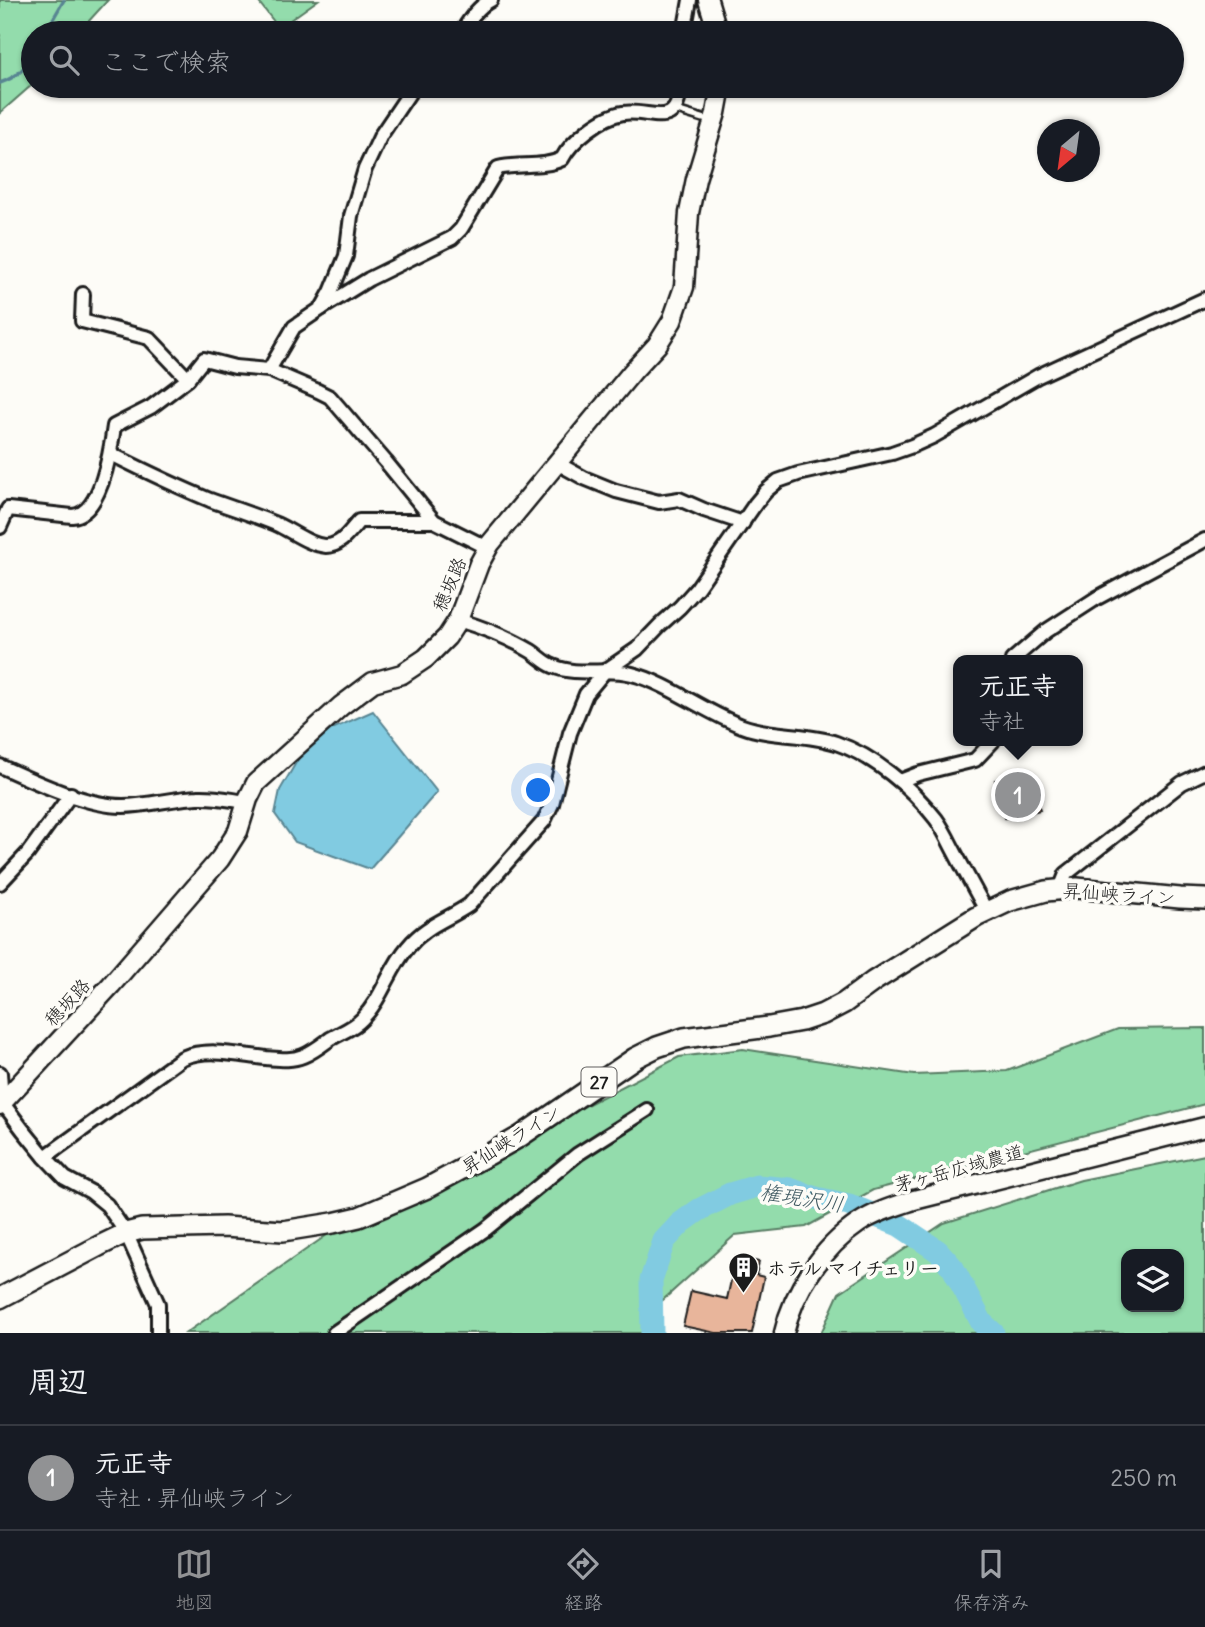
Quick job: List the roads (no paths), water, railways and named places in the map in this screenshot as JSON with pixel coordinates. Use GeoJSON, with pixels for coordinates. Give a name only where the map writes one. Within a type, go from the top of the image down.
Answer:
{"type":"FeatureCollection","features":[{"type":"Feature","properties":{"kind":"main road"},"geometry":{"type":"LineString","coordinates":[[708,0],[714,21]]}},
{"type":"Feature","properties":{"kind":"main road","name":"穂坂路"},"geometry":{"type":"LineString","coordinates":[[1,1104],[111,985],[220,859],[239,831],[247,802],[256,783],[341,706],[373,682],[402,674],[426,658],[447,637],[458,620],[479,564],[501,529],[657,345],[672,321],[684,287],[696,179],[718,98]]}},
{"type":"Feature","properties":{"kind":"main road","name":"昇仙峡ライン"},"geometry":{"type":"LineString","coordinates":[[0,1298],[126,1233],[142,1229],[224,1227],[283,1231],[359,1217],[427,1188],[488,1156],[635,1058],[657,1047],[684,1038],[802,1021],[823,1014],[976,917],[1010,901],[1060,889],[1077,888],[1205,899]]}},
{"type":"Feature","properties":{"kind":"main road","name":"茅ヶ岳広域農道"},"geometry":{"type":"LineString","coordinates":[[784,1333],[793,1306],[820,1259],[859,1223],[875,1214],[914,1200],[1205,1127]]}},
{"type":"Feature","properties":{"kind":"street"},"geometry":{"type":"LineString","coordinates":[[470,21],[491,0]]}},
{"type":"Feature","properties":{"kind":"street"},"geometry":{"type":"LineString","coordinates":[[686,21],[690,0]]}},
{"type":"Feature","properties":{"kind":"street"},"geometry":{"type":"LineString","coordinates":[[322,308],[346,256],[351,216],[365,169],[381,135],[405,98]]}},
{"type":"Feature","properties":{"kind":"street"},"geometry":{"type":"LineString","coordinates":[[269,370],[294,327],[369,279],[452,238],[461,229],[498,168],[554,163],[562,159],[566,150],[596,124],[629,112],[660,116],[669,114],[679,98]]}},
{"type":"Feature","properties":{"kind":"street"},"geometry":{"type":"LineString","coordinates":[[83,294],[82,321],[149,338],[188,379]]}},
{"type":"Feature","properties":{"kind":"street"},"geometry":{"type":"LineString","coordinates":[[45,1157],[181,1058],[194,1053],[212,1052],[291,1060],[305,1055],[360,1021],[409,945],[438,922],[469,905],[544,821],[552,804],[570,733],[586,694],[605,671],[637,649],[680,607],[697,588],[756,503],[778,481],[912,446],[1038,376],[1205,299]]}},
{"type":"Feature","properties":{"kind":"street"},"geometry":{"type":"LineString","coordinates":[[1,522],[8,509],[72,516],[85,512],[93,502],[111,454],[114,426],[150,407],[188,379],[204,359],[235,367],[269,370],[330,397],[433,521],[488,548]]}},
{"type":"Feature","properties":{"kind":"street"},"geometry":{"type":"LineString","coordinates":[[111,454],[209,500],[277,524],[325,546],[335,545],[342,540],[359,521],[433,521]]}},
{"type":"Feature","properties":{"kind":"street"},"geometry":{"type":"LineString","coordinates":[[557,463],[583,478],[616,491],[659,502],[679,499],[743,523]]}},
{"type":"Feature","properties":{"kind":"street"},"geometry":{"type":"LineString","coordinates":[[1018,655],[1046,631],[1097,598],[1205,540]]}},
{"type":"Feature","properties":{"kind":"street"},"geometry":{"type":"LineString","coordinates":[[458,620],[501,635],[533,652],[551,666],[579,671],[631,673],[743,727],[833,742],[854,750],[900,781],[938,821],[987,912]]}},
{"type":"Feature","properties":{"kind":"street"},"geometry":{"type":"LineString","coordinates":[[900,781],[975,760],[988,746]]}},
{"type":"Feature","properties":{"kind":"street"},"geometry":{"type":"LineString","coordinates":[[0,765],[27,778],[101,803],[123,806],[200,796],[247,802]]}},
{"type":"Feature","properties":{"kind":"street"},"geometry":{"type":"LineString","coordinates":[[1060,889],[1066,874],[1182,783],[1205,772]]}},
{"type":"Feature","properties":{"kind":"street"},"geometry":{"type":"LineString","coordinates":[[0,883],[28,853],[71,794]]}},
{"type":"Feature","properties":{"kind":"street"},"geometry":{"type":"LineString","coordinates":[[0,1073],[1,1104],[65,1178],[91,1192],[107,1205],[126,1233],[158,1304],[158,1333]]}},
{"type":"Feature","properties":{"kind":"street"},"geometry":{"type":"LineString","coordinates":[[334,1333],[486,1229],[578,1154],[647,1110]]}},
{"type":"Feature","properties":{"kind":"lane"},"geometry":{"type":"LineString","coordinates":[[673,110],[713,121]]}},
{"type":"Feature","properties":{"kind":"water"},"geometry":{"type":"Polygon","coordinates":[[[373,711],[437,792],[370,869],[295,842],[275,814],[280,790],[304,749],[325,732],[373,711]]]}},
{"type":"Feature","properties":{"kind":"waterway"},"geometry":{"type":"LineString","coordinates":[[52,21],[64,0]]}},
{"type":"Feature","properties":{"kind":"waterway"},"geometry":{"type":"LineString","coordinates":[[0,83],[21,71]]}},
{"type":"Feature","properties":{"kind":"waterway","name":"権現沢川"},"geometry":{"type":"LineString","coordinates":[[652,1333],[651,1280],[664,1241],[681,1223],[699,1210],[730,1194],[757,1186],[790,1189],[849,1205],[899,1225],[938,1251],[953,1268],[982,1323],[993,1333]]}},
{"type":"Feature","properties":{"kind":"place","name":"元正寺"},"geometry":{"type":"Point","coordinates":[1018,795]}},
{"type":"Feature","properties":{"kind":"place","name":"ホテル マイチェリー"},"geometry":{"type":"Point","coordinates":[744,1295]}}]}
